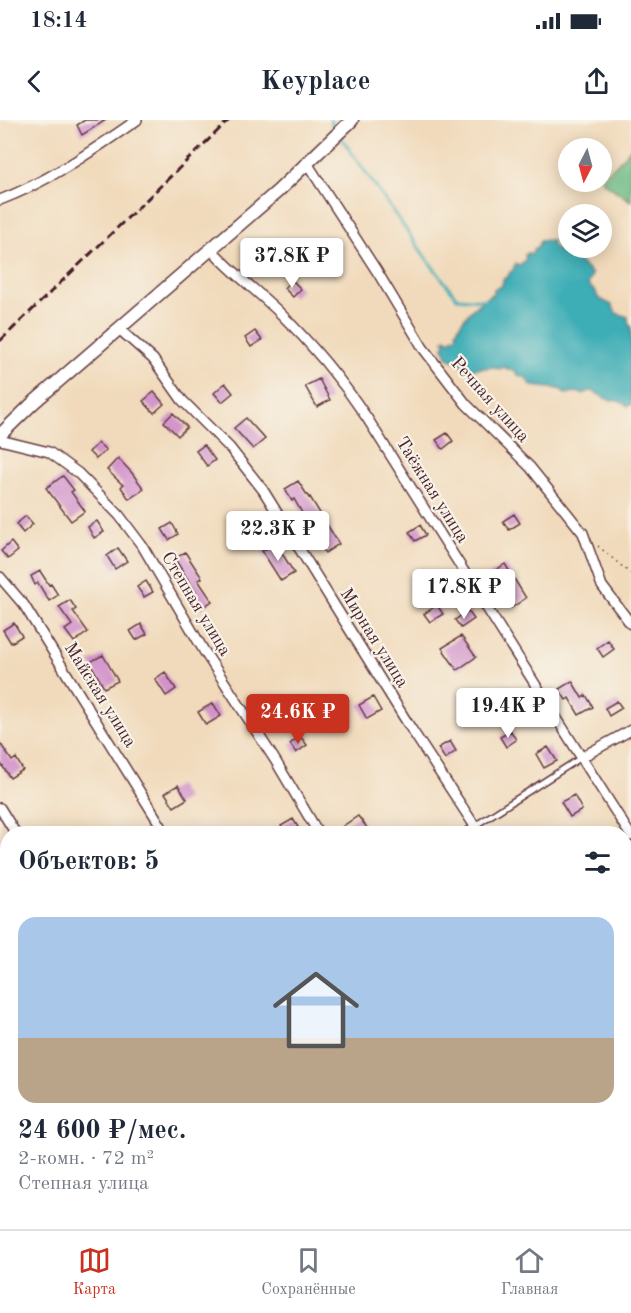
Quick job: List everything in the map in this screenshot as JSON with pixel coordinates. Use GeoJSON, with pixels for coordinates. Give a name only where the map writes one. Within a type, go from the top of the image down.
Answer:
{"type":"FeatureCollection","features":[{"type":"Feature","properties":{"kind":"street"},"geometry":{"type":"LineString","coordinates":[[0,200],[61,170],[137,120]]}},
{"type":"Feature","properties":{"kind":"street"},"geometry":{"type":"LineString","coordinates":[[0,435],[278,191],[352,120]]}},
{"type":"Feature","properties":{"kind":"street","name":"Речная улица"},"geometry":{"type":"LineString","coordinates":[[307,164],[378,273],[423,348],[466,404],[530,467],[583,534],[602,586],[631,624]]}},
{"type":"Feature","properties":{"kind":"street","name":"Таёжная улица"},"geometry":{"type":"LineString","coordinates":[[211,249],[280,313],[345,385],[625,826]]}},
{"type":"Feature","properties":{"kind":"street","name":"Мирная улица"},"geometry":{"type":"LineString","coordinates":[[119,329],[153,359],[182,400],[230,448],[263,490],[410,728],[474,826]]}},
{"type":"Feature","properties":{"kind":"street","name":"Степная улица"},"geometry":{"type":"LineString","coordinates":[[0,440],[49,452],[78,473],[119,515],[143,547],[204,651],[275,760],[314,826]]}},
{"type":"Feature","properties":{"kind":"street","name":"Майская улица"},"geometry":{"type":"LineString","coordinates":[[0,577],[24,605],[161,826]]}},
{"type":"Feature","properties":{"kind":"street"},"geometry":{"type":"LineString","coordinates":[[582,757],[631,730]]}},
{"type":"Feature","properties":{"kind":"street"},"geometry":{"type":"LineString","coordinates":[[0,808],[11,826]]}},
{"type":"Feature","properties":{"kind":"lane"},"geometry":{"type":"LineString","coordinates":[[483,826],[582,757]]}},
{"type":"Feature","properties":{"kind":"path"},"geometry":{"type":"LineString","coordinates":[[599,547],[631,574]]}},
{"type":"Feature","properties":{"kind":"green space"},"geometry":{"type":"Polygon","coordinates":[[[631,148],[631,201],[612,188],[612,168],[631,148]]]}},
{"type":"Feature","properties":{"kind":"water"},"geometry":{"type":"Polygon","coordinates":[[[540,241],[552,241],[552,245],[558,250],[558,258],[577,258],[592,274],[588,285],[596,292],[598,298],[612,305],[616,313],[628,317],[631,328],[631,405],[608,399],[592,391],[583,394],[576,392],[565,394],[560,389],[532,386],[524,376],[520,377],[514,371],[503,367],[472,369],[448,358],[443,347],[444,340],[446,338],[452,340],[456,336],[456,331],[468,314],[494,293],[494,289],[502,286],[503,279],[508,277],[516,264],[519,266],[526,259],[525,255],[532,254],[540,241]]]}},
{"type":"Feature","properties":{"kind":"building"},"geometry":{"type":"Polygon","coordinates":[[[85,120],[106,120],[82,135],[77,125],[85,120]]]}},
{"type":"Feature","properties":{"kind":"building"},"geometry":{"type":"Polygon","coordinates":[[[292,280],[301,289],[293,297],[284,288],[292,280]]]}},
{"type":"Feature","properties":{"kind":"building"},"geometry":{"type":"Polygon","coordinates":[[[255,331],[262,340],[251,347],[245,338],[255,331]]]}},
{"type":"Feature","properties":{"kind":"building"},"geometry":{"type":"Polygon","coordinates":[[[319,379],[330,400],[317,407],[305,386],[319,379]]]}},
{"type":"Feature","properties":{"kind":"building"},"geometry":{"type":"Polygon","coordinates":[[[225,383],[233,393],[222,402],[214,393],[225,383]]]}},
{"type":"Feature","properties":{"kind":"building"},"geometry":{"type":"Polygon","coordinates":[[[154,392],[164,404],[154,413],[143,401],[154,392]]]}},
{"type":"Feature","properties":{"kind":"building"},"geometry":{"type":"Polygon","coordinates":[[[173,413],[187,427],[178,436],[164,422],[173,413]]]}},
{"type":"Feature","properties":{"kind":"building"},"geometry":{"type":"Polygon","coordinates":[[[246,418],[265,439],[253,449],[234,428],[246,418]]]}},
{"type":"Feature","properties":{"kind":"building"},"geometry":{"type":"Polygon","coordinates":[[[447,433],[453,441],[443,449],[436,440],[447,433]]]}},
{"type":"Feature","properties":{"kind":"building"},"geometry":{"type":"Polygon","coordinates":[[[98,443],[106,450],[96,459],[89,452],[98,443]]]}},
{"type":"Feature","properties":{"kind":"building"},"geometry":{"type":"Polygon","coordinates":[[[204,445],[215,460],[207,466],[196,451],[204,445]]]}},
{"type":"Feature","properties":{"kind":"building"},"geometry":{"type":"Polygon","coordinates":[[[118,458],[144,489],[129,499],[121,487],[123,485],[107,470],[118,458]]]}},
{"type":"Feature","properties":{"kind":"building"},"geometry":{"type":"Polygon","coordinates":[[[63,476],[74,490],[71,492],[85,511],[71,521],[46,488],[63,476]]]}},
{"type":"Feature","properties":{"kind":"building"},"geometry":{"type":"Polygon","coordinates":[[[298,481],[339,544],[325,553],[294,499],[292,501],[285,489],[298,481]]]}},
{"type":"Feature","properties":{"kind":"building"},"geometry":{"type":"Polygon","coordinates":[[[514,514],[520,523],[509,530],[503,521],[514,514]]]}},
{"type":"Feature","properties":{"kind":"building"},"geometry":{"type":"Polygon","coordinates":[[[26,516],[33,524],[23,533],[16,524],[26,516]]]}},
{"type":"Feature","properties":{"kind":"building"},"geometry":{"type":"Polygon","coordinates":[[[97,521],[104,532],[94,538],[88,527],[97,521]]]}},
{"type":"Feature","properties":{"kind":"building"},"geometry":{"type":"Polygon","coordinates":[[[172,523],[178,534],[169,540],[162,529],[172,523]]]}},
{"type":"Feature","properties":{"kind":"building"},"geometry":{"type":"Polygon","coordinates":[[[420,525],[426,535],[415,541],[409,532],[420,525]]]}},
{"type":"Feature","properties":{"kind":"building"},"geometry":{"type":"Polygon","coordinates":[[[11,542],[18,551],[8,559],[1,551],[11,542]]]}},
{"type":"Feature","properties":{"kind":"building"},"geometry":{"type":"Polygon","coordinates":[[[276,543],[294,573],[281,581],[262,551],[276,543]]]}},
{"type":"Feature","properties":{"kind":"building"},"geometry":{"type":"Polygon","coordinates":[[[118,548],[127,561],[115,569],[107,556],[118,548]]]}},
{"type":"Feature","properties":{"kind":"building"},"geometry":{"type":"Polygon","coordinates":[[[185,552],[202,578],[198,580],[212,601],[202,608],[194,596],[197,594],[175,559],[185,552]]]}},
{"type":"Feature","properties":{"kind":"building"},"geometry":{"type":"Polygon","coordinates":[[[505,564],[526,598],[511,608],[490,574],[505,564]]]}},
{"type":"Feature","properties":{"kind":"building"},"geometry":{"type":"Polygon","coordinates":[[[40,571],[58,595],[49,601],[38,583],[35,585],[31,576],[40,571]]]}},
{"type":"Feature","properties":{"kind":"building"},"geometry":{"type":"Polygon","coordinates":[[[146,581],[153,592],[144,597],[137,587],[146,581]]]}},
{"type":"Feature","properties":{"kind":"building"},"geometry":{"type":"Polygon","coordinates":[[[70,600],[76,609],[73,611],[88,632],[74,642],[65,630],[72,625],[59,607],[70,600]]]}},
{"type":"Feature","properties":{"kind":"building"},"geometry":{"type":"Polygon","coordinates":[[[437,605],[443,614],[430,622],[424,614],[437,605]]]}},
{"type":"Feature","properties":{"kind":"building"},"geometry":{"type":"Polygon","coordinates":[[[468,611],[474,619],[461,628],[455,620],[468,611]]]}},
{"type":"Feature","properties":{"kind":"building"},"geometry":{"type":"Polygon","coordinates":[[[14,623],[22,636],[11,643],[3,630],[14,623]]]}},
{"type":"Feature","properties":{"kind":"building"},"geometry":{"type":"Polygon","coordinates":[[[141,624],[147,634],[136,640],[130,631],[141,624]]]}},
{"type":"Feature","properties":{"kind":"building"},"geometry":{"type":"Polygon","coordinates":[[[461,636],[476,657],[457,670],[442,648],[461,636]]]}},
{"type":"Feature","properties":{"kind":"building"},"geometry":{"type":"Polygon","coordinates":[[[608,640],[614,649],[603,657],[597,648],[608,640]]]}},
{"type":"Feature","properties":{"kind":"building"},"geometry":{"type":"Polygon","coordinates":[[[103,655],[118,681],[104,688],[90,662],[103,655]]]}},
{"type":"Feature","properties":{"kind":"building"},"geometry":{"type":"Polygon","coordinates":[[[165,672],[176,689],[166,696],[155,679],[165,672]]]}},
{"type":"Feature","properties":{"kind":"building"},"geometry":{"type":"Polygon","coordinates":[[[572,681],[582,698],[586,695],[593,707],[579,715],[569,698],[566,700],[559,689],[572,681]]]}},
{"type":"Feature","properties":{"kind":"building"},"geometry":{"type":"Polygon","coordinates":[[[373,697],[381,711],[367,719],[359,705],[373,697]]]}},
{"type":"Feature","properties":{"kind":"building"},"geometry":{"type":"Polygon","coordinates":[[[617,701],[622,708],[609,716],[605,708],[617,701]]]}},
{"type":"Feature","properties":{"kind":"building"},"geometry":{"type":"Polygon","coordinates":[[[213,703],[221,716],[206,725],[198,712],[213,703]]]}},
{"type":"Feature","properties":{"kind":"building"},"geometry":{"type":"Polygon","coordinates":[[[511,731],[516,740],[506,747],[500,737],[511,731]]]}},
{"type":"Feature","properties":{"kind":"building"},"geometry":{"type":"Polygon","coordinates":[[[300,736],[307,745],[296,753],[290,744],[300,736]]]}},
{"type":"Feature","properties":{"kind":"building"},"geometry":{"type":"Polygon","coordinates":[[[450,741],[456,751],[445,759],[438,748],[450,741]]]}},
{"type":"Feature","properties":{"kind":"building"},"geometry":{"type":"Polygon","coordinates":[[[0,743],[12,761],[16,758],[23,770],[10,778],[0,762],[0,743]]]}},
{"type":"Feature","properties":{"kind":"building"},"geometry":{"type":"Polygon","coordinates":[[[548,747],[557,761],[544,768],[536,754],[548,747]]]}},
{"type":"Feature","properties":{"kind":"building"},"geometry":{"type":"Polygon","coordinates":[[[178,785],[187,799],[174,807],[165,793],[178,785]]]}},
{"type":"Feature","properties":{"kind":"building"},"geometry":{"type":"Polygon","coordinates":[[[574,795],[582,810],[570,817],[561,802],[574,795]]]}},
{"type":"Feature","properties":{"kind":"building"},"geometry":{"type":"Polygon","coordinates":[[[358,816],[366,826],[343,826],[358,816]]]}},
{"type":"Feature","properties":{"kind":"building"},"geometry":{"type":"Polygon","coordinates":[[[293,819],[297,826],[281,826],[293,819]]]}},
{"type":"Feature","properties":{"kind":"waterway"},"geometry":{"type":"LineString","coordinates":[[330,120],[336,131]]}},
{"type":"Feature","properties":{"kind":"waterway"},"geometry":{"type":"LineString","coordinates":[[340,136],[457,298],[484,300]]}},
{"type":"Feature","properties":{"kind":"railway"},"geometry":{"type":"LineString","coordinates":[[0,341],[229,120]]}}]}
